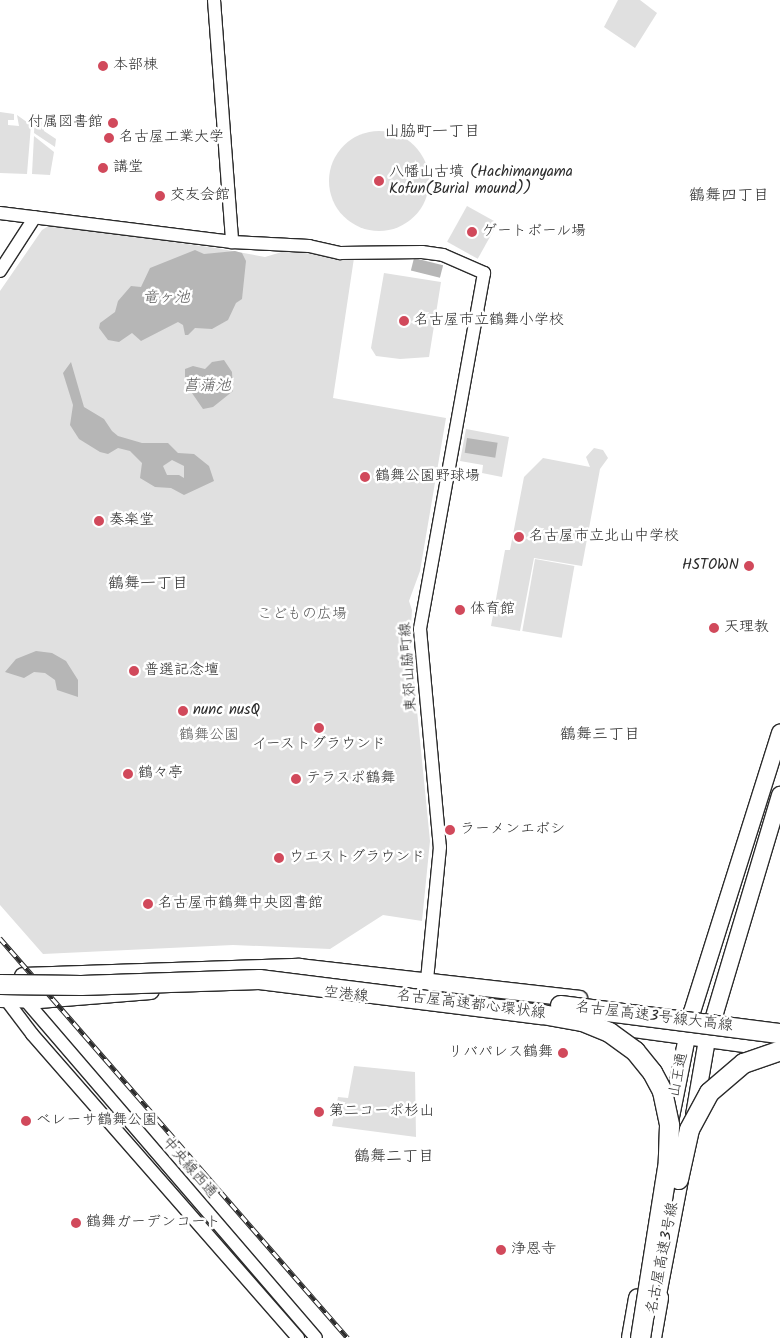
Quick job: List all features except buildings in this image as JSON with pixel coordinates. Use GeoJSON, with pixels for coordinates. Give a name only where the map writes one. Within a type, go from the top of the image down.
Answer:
{"type":"FeatureCollection","features":[{"type":"Feature","properties":{"kind":"highway","name":"名古屋高速3号線大高線"},"geometry":{"type":"LineString","coordinates":[[258,979],[339,978],[780,1033]]}},
{"type":"Feature","properties":{"kind":"highway","name":"名古屋高速都心環状線"},"geometry":{"type":"LineString","coordinates":[[2,988],[258,979],[572,1019],[609,1032],[635,1051],[652,1072],[662,1091],[669,1138],[640,1338]]}},
{"type":"Feature","properties":{"kind":"highway","name":"名古屋高速3号線"},"geometry":{"type":"LineString","coordinates":[[647,1338],[689,1129],[709,1092],[743,1063],[780,1050]]}},
{"type":"Feature","properties":{"kind":"main road","name":"山王通"},"geometry":{"type":"LineString","coordinates":[[630,1338],[692,1012],[780,733]]}},
{"type":"Feature","properties":{"kind":"main road","name":"山王通"},"geometry":{"type":"LineString","coordinates":[[653,1338],[707,1040],[780,795]]}},
{"type":"Feature","properties":{"kind":"main road","name":"空港線"},"geometry":{"type":"LineString","coordinates":[[2,988],[258,966],[359,972],[780,1024]]}},
{"type":"Feature","properties":{"kind":"main road","name":"空港線"},"geometry":{"type":"LineString","coordinates":[[2,988],[23,1000],[152,991],[258,988],[425,1004],[780,1050]]}},
{"type":"Feature","properties":{"kind":"street"},"geometry":{"type":"LineString","coordinates":[[0,213],[232,242],[214,0]]}},
{"type":"Feature","properties":{"kind":"street"},"geometry":{"type":"LineString","coordinates":[[0,271],[35,217]]}},
{"type":"Feature","properties":{"kind":"street","name":"東郊山脇町線"},"geometry":{"type":"LineString","coordinates":[[232,242],[308,246],[340,253],[422,252],[443,255],[484,273],[420,629],[440,847],[425,1004]]}},
{"type":"Feature","properties":{"kind":"street","name":"中央線西通"},"geometry":{"type":"LineString","coordinates":[[2,988],[23,1000],[316,1338]]}},
{"type":"Feature","properties":{"kind":"street","name":"中央線西通"},"geometry":{"type":"LineString","coordinates":[[2,988],[21,1020],[298,1338]]}},
{"type":"Feature","properties":{"kind":"green space"},"geometry":{"type":"Polygon","coordinates":[[[618,0],[640,0],[657,13],[635,48],[604,27],[618,0]]]}},
{"type":"Feature","properties":{"kind":"green space"},"geometry":{"type":"Polygon","coordinates":[[[0,112],[14,114],[14,120],[8,120],[8,125],[19,126],[17,115],[31,125],[27,174],[0,173],[0,112]]]}},
{"type":"Feature","properties":{"kind":"green space"},"geometry":{"type":"Polygon","coordinates":[[[35,113],[40,114],[44,131],[56,139],[55,147],[34,133],[35,113]]]}},
{"type":"Feature","properties":{"kind":"green space","name":"八幡山古墳 (Hachimanyama Kofun(Burial mound))"},"geometry":{"type":"Polygon","coordinates":[[[379,131],[398,134],[415,145],[426,162],[429,181],[426,200],[415,217],[398,228],[379,231],[360,228],[343,217],[332,200],[329,181],[332,162],[343,145],[360,134],[379,131]]]}},
{"type":"Feature","properties":{"kind":"green space"},"geometry":{"type":"Polygon","coordinates":[[[34,136],[54,152],[50,175],[32,174],[34,136]]]}},
{"type":"Feature","properties":{"kind":"green space","name":"ゲートボール場"},"geometry":{"type":"Polygon","coordinates":[[[467,206],[498,223],[478,259],[447,242],[467,206]]]}},
{"type":"Feature","properties":{"kind":"green space","name":"鶴舞公園"},"geometry":{"type":"Polygon","coordinates":[[[50,225],[216,248],[265,257],[285,251],[354,258],[333,398],[446,418],[420,571],[409,601],[412,610],[410,640],[430,841],[422,921],[383,915],[330,949],[233,945],[43,954],[0,905],[0,291],[42,230],[50,225]]]}},
{"type":"Feature","properties":{"kind":"green space"},"geometry":{"type":"Polygon","coordinates":[[[384,273],[441,282],[429,357],[400,359],[376,356],[371,348],[384,273]]]}},
{"type":"Feature","properties":{"kind":"green space"},"geometry":{"type":"Polygon","coordinates":[[[466,429],[509,437],[502,477],[482,473],[483,465],[460,461],[466,429]]]}},
{"type":"Feature","properties":{"kind":"green space"},"geometry":{"type":"Polygon","coordinates":[[[594,448],[603,450],[608,458],[600,469],[582,566],[534,558],[520,631],[491,626],[505,550],[510,550],[524,477],[543,458],[590,467],[586,457],[594,448]]]}},
{"type":"Feature","properties":{"kind":"green space"},"geometry":{"type":"Polygon","coordinates":[[[535,559],[574,566],[562,638],[522,631],[535,559]]]}},
{"type":"Feature","properties":{"kind":"green space"},"geometry":{"type":"Polygon","coordinates":[[[354,1066],[415,1072],[416,1137],[332,1126],[338,1097],[348,1098],[354,1066]]]}},
{"type":"Feature","properties":{"kind":"water","name":"竜ヶ池"},"geometry":{"type":"Polygon","coordinates":[[[195,250],[204,254],[235,251],[242,253],[246,261],[242,299],[236,303],[228,320],[212,329],[195,328],[188,335],[185,335],[183,325],[178,322],[141,341],[132,333],[119,342],[108,340],[99,328],[100,323],[115,312],[118,301],[131,286],[141,287],[150,268],[195,250]]]}},
{"type":"Feature","properties":{"kind":"water"},"geometry":{"type":"Polygon","coordinates":[[[414,258],[443,265],[440,278],[411,271],[414,258]]]}},
{"type":"Feature","properties":{"kind":"water","name":"菖蒲池"},"geometry":{"type":"Polygon","coordinates":[[[224,360],[232,372],[233,391],[213,407],[203,409],[185,383],[185,369],[193,366],[205,369],[212,362],[224,360]]]}},
{"type":"Feature","properties":{"kind":"water"},"geometry":{"type":"Polygon","coordinates":[[[71,362],[84,407],[104,419],[118,436],[142,443],[168,443],[178,453],[194,454],[209,466],[214,481],[184,495],[171,488],[155,487],[140,478],[142,463],[130,451],[118,448],[108,454],[100,452],[79,439],[70,425],[73,405],[63,373],[71,362]],[[172,460],[163,466],[167,475],[179,475],[184,478],[184,466],[172,460]]]}},
{"type":"Feature","properties":{"kind":"water"},"geometry":{"type":"Polygon","coordinates":[[[467,438],[498,443],[495,458],[465,453],[467,438]]]}},
{"type":"Feature","properties":{"kind":"water"},"geometry":{"type":"Polygon","coordinates":[[[36,651],[52,653],[66,661],[78,680],[78,697],[57,690],[55,680],[45,673],[34,672],[24,678],[5,672],[16,659],[36,651]]]}},
{"type":"Feature","properties":{"kind":"railway"},"geometry":{"type":"LineString","coordinates":[[0,938],[348,1338]]}},
{"type":"Feature","properties":{"kind":"place","name":"本部棟"},"geometry":{"type":"Point","coordinates":[103,66]}},
{"type":"Feature","properties":{"kind":"place","name":"付属図書館"},"geometry":{"type":"Point","coordinates":[113,123]}},
{"type":"Feature","properties":{"kind":"place","name":"名古屋工業大学"},"geometry":{"type":"Point","coordinates":[109,138]}},
{"type":"Feature","properties":{"kind":"place","name":"講堂"},"geometry":{"type":"Point","coordinates":[103,168]}},
{"type":"Feature","properties":{"kind":"place","name":"八幡山古墳 (Hachimanyama Kofun(Burial mound))"},"geometry":{"type":"Point","coordinates":[379,181]}},
{"type":"Feature","properties":{"kind":"place","name":"交友会館"},"geometry":{"type":"Point","coordinates":[160,196]}},
{"type":"Feature","properties":{"kind":"place","name":"ゲートボール場"},"geometry":{"type":"Point","coordinates":[472,232]}},
{"type":"Feature","properties":{"kind":"place","name":"名古屋市立鶴舞小学校"},"geometry":{"type":"Point","coordinates":[404,321]}},
{"type":"Feature","properties":{"kind":"place","name":"鶴舞公園野球場"},"geometry":{"type":"Point","coordinates":[365,477]}},
{"type":"Feature","properties":{"kind":"place","name":"奏楽堂"},"geometry":{"type":"Point","coordinates":[99,521]}},
{"type":"Feature","properties":{"kind":"place","name":"名古屋市立北山中学校"},"geometry":{"type":"Point","coordinates":[519,537]}},
{"type":"Feature","properties":{"kind":"place","name":"HSTOWN"},"geometry":{"type":"Point","coordinates":[749,566]}},
{"type":"Feature","properties":{"kind":"place","name":"体育館"},"geometry":{"type":"Point","coordinates":[460,610]}},
{"type":"Feature","properties":{"kind":"place","name":"天理教"},"geometry":{"type":"Point","coordinates":[714,628]}},
{"type":"Feature","properties":{"kind":"place","name":"普選記念壇"},"geometry":{"type":"Point","coordinates":[134,671]}},
{"type":"Feature","properties":{"kind":"place","name":"nunc nusQ"},"geometry":{"type":"Point","coordinates":[183,711]}},
{"type":"Feature","properties":{"kind":"place","name":"イーストグラウンド"},"geometry":{"type":"Point","coordinates":[319,728]}},
{"type":"Feature","properties":{"kind":"place","name":"鶴々亭"},"geometry":{"type":"Point","coordinates":[128,774]}},
{"type":"Feature","properties":{"kind":"place","name":"テラスポ鶴舞"},"geometry":{"type":"Point","coordinates":[296,779]}},
{"type":"Feature","properties":{"kind":"place","name":"ラーメンエボシ"},"geometry":{"type":"Point","coordinates":[450,830]}},
{"type":"Feature","properties":{"kind":"place","name":"ウエストグラウンド"},"geometry":{"type":"Point","coordinates":[279,858]}},
{"type":"Feature","properties":{"kind":"place","name":"名古屋市鶴舞中央図書館"},"geometry":{"type":"Point","coordinates":[148,904]}},
{"type":"Feature","properties":{"kind":"place","name":"リバパレス鶴舞"},"geometry":{"type":"Point","coordinates":[563,1053]}},
{"type":"Feature","properties":{"kind":"place","name":"第二コーポ杉山"},"geometry":{"type":"Point","coordinates":[319,1112]}},
{"type":"Feature","properties":{"kind":"place","name":"ベレーサ鶴舞公園"},"geometry":{"type":"Point","coordinates":[26,1121]}},
{"type":"Feature","properties":{"kind":"place","name":"鶴舞ガーデンコート"},"geometry":{"type":"Point","coordinates":[76,1223]}},
{"type":"Feature","properties":{"kind":"place","name":"浄恩寺"},"geometry":{"type":"Point","coordinates":[501,1250]}},
{"type":"Feature","properties":{"kind":"district","name":"山脇町一丁目"},"geometry":{"type":"Point","coordinates":[432,132]}},
{"type":"Feature","properties":{"kind":"district","name":"鶴舞四丁目"},"geometry":{"type":"Point","coordinates":[729,196]}},
{"type":"Feature","properties":{"kind":"district","name":"鶴舞一丁目"},"geometry":{"type":"Point","coordinates":[148,584]}},
{"type":"Feature","properties":{"kind":"district","name":"鶴舞三丁目"},"geometry":{"type":"Point","coordinates":[600,735]}},
{"type":"Feature","properties":{"kind":"district","name":"鶴舞二丁目"},"geometry":{"type":"Point","coordinates":[394,1157]}},
{"type":"Feature","properties":{"kind":"park label","name":"こどもの広場"},"geometry":{"type":"Point","coordinates":[302,615]}}]}
